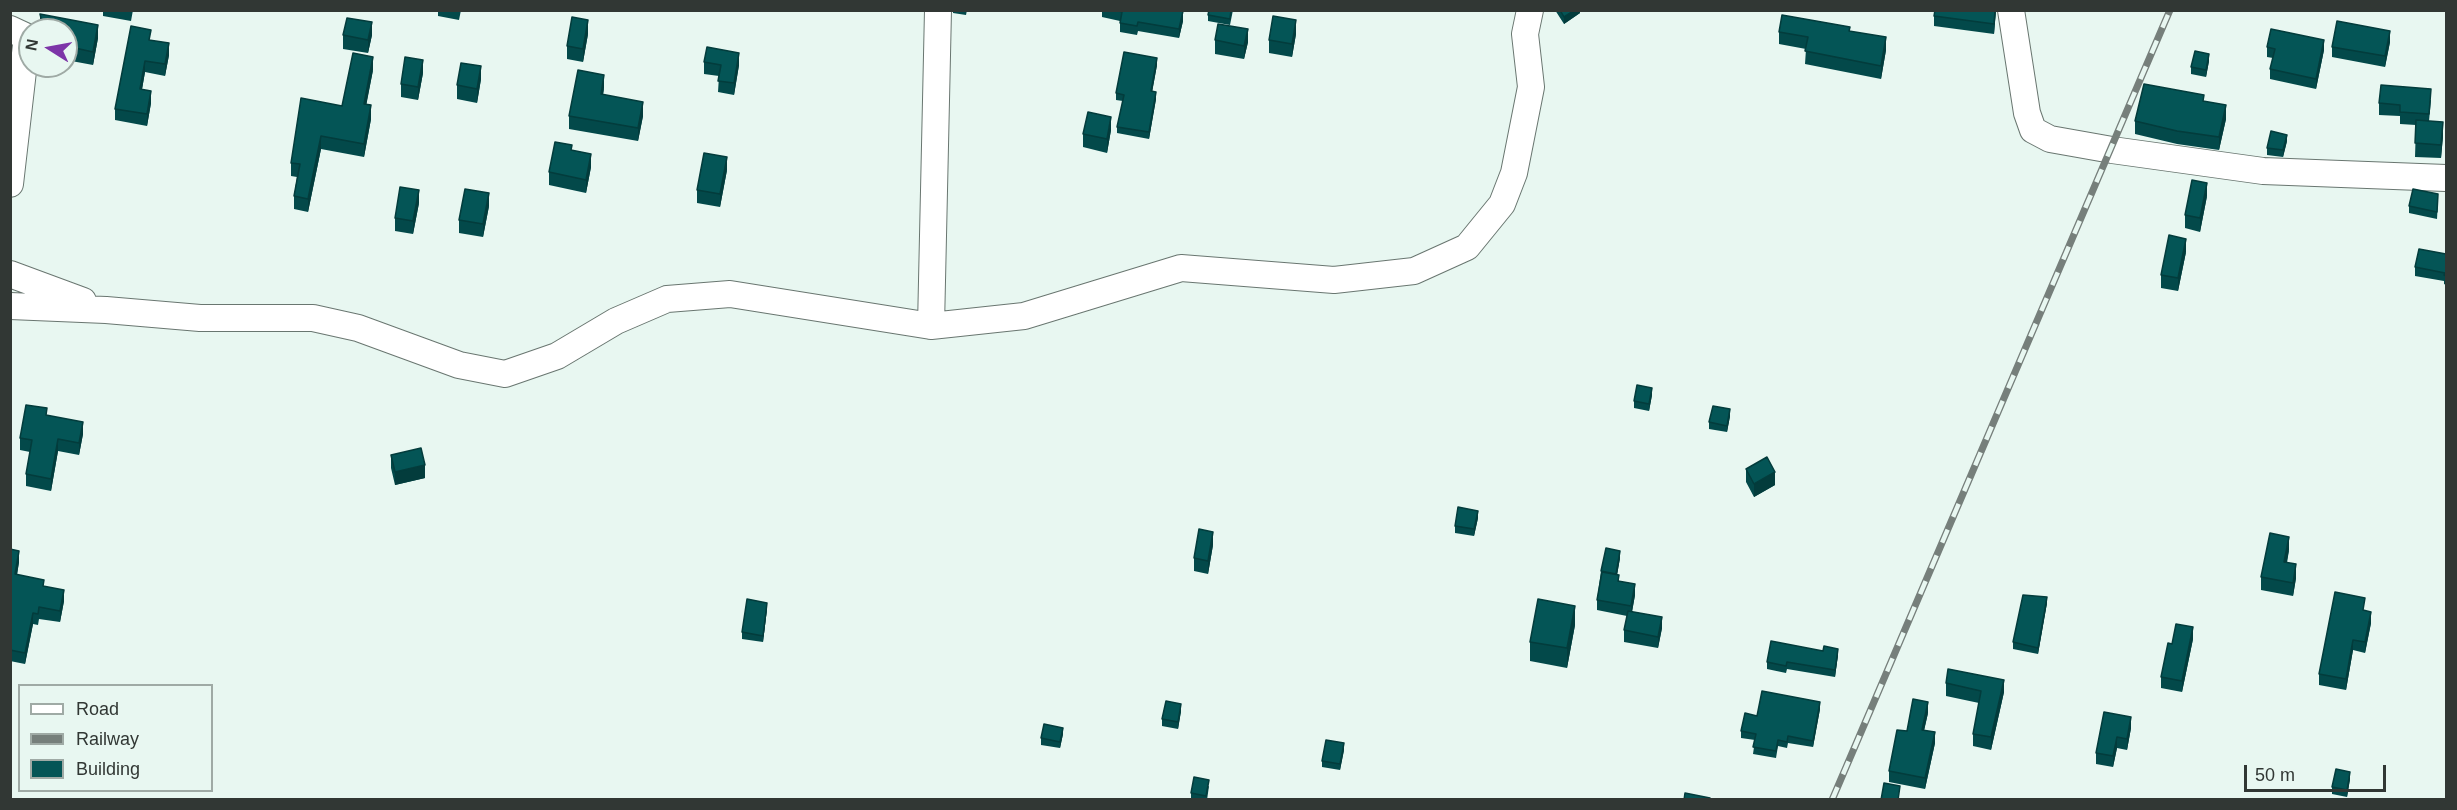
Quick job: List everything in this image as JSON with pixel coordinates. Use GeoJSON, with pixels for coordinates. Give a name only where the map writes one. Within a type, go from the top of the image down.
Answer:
{"type":"FeatureCollection","features":[{"type":"Feature","properties":{"kind":"street"},"geometry":{"type":"LineString","coordinates":[[931,326],[938,10]]}},
{"type":"Feature","properties":{"kind":"street"},"geometry":{"type":"LineString","coordinates":[[10,306],[106,309],[200,318],[313,318],[358,328],[459,366],[505,374],[557,356],[616,321],[668,300],[730,294],[931,326],[1024,316],[1181,268],[1334,280],[1414,271],[1467,247],[1502,204],[1514,173],[1531,87],[1525,34],[1530,10]]}},
{"type":"Feature","properties":{"kind":"street"},"geometry":{"type":"LineString","coordinates":[[2011,10],[2027,113],[2033,130],[2050,139],[2263,171],[2446,177]]}},
{"type":"Feature","properties":{"kind":"street"},"geometry":{"type":"LineString","coordinates":[[10,29],[25,36],[26,45],[10,184]]}},
{"type":"Feature","properties":{"kind":"street"},"geometry":{"type":"LineString","coordinates":[[12,271],[106,309]]}},
{"type":"Feature","properties":{"kind":"building"},"geometry":{"type":"Polygon","coordinates":[[[1116,10],[1183,11],[1179,29],[1138,22],[1137,26],[1120,23],[1122,12],[1116,10]]]}},
{"type":"Feature","properties":{"kind":"building"},"geometry":{"type":"Polygon","coordinates":[[[1209,10],[1231,10],[1230,19],[1208,15],[1209,10]]]}},
{"type":"Feature","properties":{"kind":"building"},"geometry":{"type":"Polygon","coordinates":[[[1560,10],[1575,10],[1564,17],[1560,10]]]}},
{"type":"Feature","properties":{"kind":"building"},"geometry":{"type":"Polygon","coordinates":[[[1935,10],[1995,10],[1994,24],[1934,16],[1935,10]]]}},
{"type":"Feature","properties":{"kind":"building"},"geometry":{"type":"Polygon","coordinates":[[[40,14],[61,18],[41,18],[40,14]]]}},
{"type":"Feature","properties":{"kind":"building"},"geometry":{"type":"Polygon","coordinates":[[[1782,15],[1850,27],[1849,31],[1886,37],[1881,66],[1805,51],[1808,37],[1779,32],[1782,15]]]}},
{"type":"Feature","properties":{"kind":"building"},"geometry":{"type":"Polygon","coordinates":[[[1273,16],[1296,20],[1292,44],[1269,40],[1273,16]]]}},
{"type":"Feature","properties":{"kind":"building"},"geometry":{"type":"Polygon","coordinates":[[[572,17],[588,20],[583,49],[567,46],[572,17]]]}},
{"type":"Feature","properties":{"kind":"building"},"geometry":{"type":"Polygon","coordinates":[[[347,18],[372,22],[368,40],[343,35],[347,18]]]}},
{"type":"Feature","properties":{"kind":"building"},"geometry":{"type":"Polygon","coordinates":[[[78,21],[98,25],[93,52],[78,49],[78,21]]]}},
{"type":"Feature","properties":{"kind":"building"},"geometry":{"type":"Polygon","coordinates":[[[2337,21],[2390,31],[2385,56],[2332,47],[2337,21]]]}},
{"type":"Feature","properties":{"kind":"building"},"geometry":{"type":"Polygon","coordinates":[[[1218,24],[1248,29],[1244,46],[1215,40],[1218,24]]]}},
{"type":"Feature","properties":{"kind":"building"},"geometry":{"type":"Polygon","coordinates":[[[131,26],[151,30],[149,40],[169,43],[165,64],[145,61],[140,89],[151,91],[147,114],[115,109],[131,26]]]}},
{"type":"Feature","properties":{"kind":"building"},"geometry":{"type":"Polygon","coordinates":[[[2271,29],[2324,40],[2316,79],[2270,69],[2275,49],[2267,47],[2271,29]]]}},
{"type":"Feature","properties":{"kind":"building"},"geometry":{"type":"Polygon","coordinates":[[[707,47],[739,53],[734,83],[718,81],[721,65],[704,62],[707,47]]]}},
{"type":"Feature","properties":{"kind":"building"},"geometry":{"type":"Polygon","coordinates":[[[2195,51],[2209,54],[2206,70],[2191,67],[2195,51]]]}},
{"type":"Feature","properties":{"kind":"building"},"geometry":{"type":"Polygon","coordinates":[[[1124,52],[1157,58],[1151,91],[1156,92],[1149,132],[1117,127],[1124,95],[1116,93],[1124,52]]]}},
{"type":"Feature","properties":{"kind":"building"},"geometry":{"type":"Polygon","coordinates":[[[353,53],[373,57],[364,104],[371,105],[364,144],[321,136],[308,199],[294,196],[300,164],[291,163],[301,98],[342,106],[353,53]]]}},
{"type":"Feature","properties":{"kind":"building"},"geometry":{"type":"Polygon","coordinates":[[[405,57],[423,60],[418,87],[401,84],[405,57]]]}},
{"type":"Feature","properties":{"kind":"building"},"geometry":{"type":"Polygon","coordinates":[[[461,63],[481,66],[477,89],[457,85],[461,63]]]}},
{"type":"Feature","properties":{"kind":"building"},"geometry":{"type":"Polygon","coordinates":[[[578,70],[604,75],[601,94],[643,102],[638,128],[569,116],[578,70]]]}},
{"type":"Feature","properties":{"kind":"building"},"geometry":{"type":"Polygon","coordinates":[[[2144,84],[2204,95],[2203,101],[2226,105],[2219,137],[2177,131],[2135,121],[2144,84]]]}},
{"type":"Feature","properties":{"kind":"building"},"geometry":{"type":"Polygon","coordinates":[[[2381,85],[2431,89],[2429,114],[2400,112],[2400,105],[2379,103],[2381,85]]]}},
{"type":"Feature","properties":{"kind":"building"},"geometry":{"type":"Polygon","coordinates":[[[1088,112],[1111,117],[1107,139],[1083,134],[1088,112]]]}},
{"type":"Feature","properties":{"kind":"building"},"geometry":{"type":"Polygon","coordinates":[[[2416,120],[2443,122],[2441,145],[2415,143],[2416,120]]]}},
{"type":"Feature","properties":{"kind":"building"},"geometry":{"type":"Polygon","coordinates":[[[2271,131],[2287,135],[2283,150],[2267,148],[2271,131]]]}},
{"type":"Feature","properties":{"kind":"building"},"geometry":{"type":"Polygon","coordinates":[[[555,142],[572,145],[571,150],[591,154],[586,180],[549,172],[555,142]]]}},
{"type":"Feature","properties":{"kind":"building"},"geometry":{"type":"Polygon","coordinates":[[[704,153],[727,157],[720,194],[697,190],[704,153]]]}},
{"type":"Feature","properties":{"kind":"building"},"geometry":{"type":"Polygon","coordinates":[[[2192,180],[2207,183],[2200,218],[2185,215],[2192,180]]]}},
{"type":"Feature","properties":{"kind":"building"},"geometry":{"type":"Polygon","coordinates":[[[400,187],[419,190],[413,221],[395,218],[400,187]]]}},
{"type":"Feature","properties":{"kind":"building"},"geometry":{"type":"Polygon","coordinates":[[[465,189],[489,193],[483,224],[459,220],[465,189]]]}},
{"type":"Feature","properties":{"kind":"building"},"geometry":{"type":"Polygon","coordinates":[[[2413,189],[2438,194],[2437,212],[2409,206],[2413,189]]]}},
{"type":"Feature","properties":{"kind":"building"},"geometry":{"type":"Polygon","coordinates":[[[2169,235],[2186,239],[2178,278],[2161,275],[2169,235]]]}},
{"type":"Feature","properties":{"kind":"building"},"geometry":{"type":"Polygon","coordinates":[[[2419,249],[2446,254],[2446,276],[2445,273],[2415,267],[2419,249]]]}},
{"type":"Feature","properties":{"kind":"building"},"geometry":{"type":"Polygon","coordinates":[[[1637,385],[1652,388],[1649,404],[1634,401],[1637,385]]]}},
{"type":"Feature","properties":{"kind":"building"},"geometry":{"type":"Polygon","coordinates":[[[26,405],[47,408],[46,415],[83,422],[79,443],[58,439],[51,479],[26,474],[32,440],[20,438],[26,405]]]}},
{"type":"Feature","properties":{"kind":"building"},"geometry":{"type":"Polygon","coordinates":[[[1713,406],[1730,409],[1727,426],[1709,422],[1713,406]]]}},
{"type":"Feature","properties":{"kind":"building"},"geometry":{"type":"Polygon","coordinates":[[[421,448],[425,465],[395,472],[391,455],[421,448]]]}},
{"type":"Feature","properties":{"kind":"building"},"geometry":{"type":"Polygon","coordinates":[[[1767,457],[1775,472],[1754,484],[1746,469],[1767,457]]]}},
{"type":"Feature","properties":{"kind":"building"},"geometry":{"type":"Polygon","coordinates":[[[1458,507],[1478,511],[1474,529],[1455,526],[1458,507]]]}},
{"type":"Feature","properties":{"kind":"building"},"geometry":{"type":"Polygon","coordinates":[[[1199,529],[1213,532],[1208,561],[1194,558],[1199,529]]]}},
{"type":"Feature","properties":{"kind":"building"},"geometry":{"type":"Polygon","coordinates":[[[2270,533],[2289,537],[2284,562],[2296,564],[2293,583],[2261,577],[2270,533]]]}},
{"type":"Feature","properties":{"kind":"building"},"geometry":{"type":"Polygon","coordinates":[[[1606,548],[1620,551],[1616,574],[1601,571],[1606,548]]]}},
{"type":"Feature","properties":{"kind":"building"},"geometry":{"type":"Polygon","coordinates":[[[10,549],[19,551],[15,574],[44,580],[43,586],[64,590],[60,611],[39,607],[38,614],[33,613],[25,653],[10,650],[10,549]]]}},
{"type":"Feature","properties":{"kind":"building"},"geometry":{"type":"Polygon","coordinates":[[[1602,572],[1619,575],[1618,581],[1635,584],[1631,606],[1597,600],[1602,572]]]}},
{"type":"Feature","properties":{"kind":"building"},"geometry":{"type":"Polygon","coordinates":[[[2335,592],[2365,598],[2363,610],[2371,612],[2365,642],[2353,640],[2346,679],[2319,674],[2335,592]]]}},
{"type":"Feature","properties":{"kind":"building"},"geometry":{"type":"Polygon","coordinates":[[[2023,595],[2047,597],[2038,648],[2013,642],[2023,595]]]}},
{"type":"Feature","properties":{"kind":"building"},"geometry":{"type":"Polygon","coordinates":[[[747,599],[767,603],[763,636],[742,632],[747,599]]]}},
{"type":"Feature","properties":{"kind":"building"},"geometry":{"type":"Polygon","coordinates":[[[1538,599],[1575,606],[1567,648],[1530,642],[1538,599]]]}},
{"type":"Feature","properties":{"kind":"building"},"geometry":{"type":"Polygon","coordinates":[[[1628,611],[1662,617],[1658,637],[1624,630],[1628,611]]]}},
{"type":"Feature","properties":{"kind":"building"},"geometry":{"type":"Polygon","coordinates":[[[2176,624],[2193,627],[2182,681],[2161,677],[2168,643],[2172,644],[2176,624]]]}},
{"type":"Feature","properties":{"kind":"building"},"geometry":{"type":"Polygon","coordinates":[[[1771,641],[1823,651],[1824,646],[1838,649],[1835,670],[1787,662],[1786,666],[1767,662],[1771,641]]]}},
{"type":"Feature","properties":{"kind":"building"},"geometry":{"type":"Polygon","coordinates":[[[1948,669],[2004,680],[1991,737],[1973,734],[1981,691],[1946,683],[1948,669]]]}},
{"type":"Feature","properties":{"kind":"building"},"geometry":{"type":"Polygon","coordinates":[[[1762,691],[1820,702],[1813,741],[1788,736],[1787,742],[1778,740],[1776,751],[1753,747],[1756,734],[1741,731],[1745,713],[1757,716],[1762,691]]]}},
{"type":"Feature","properties":{"kind":"building"},"geometry":{"type":"Polygon","coordinates":[[[1913,699],[1928,702],[1922,730],[1935,732],[1925,778],[1889,771],[1897,730],[1907,731],[1913,699]]]}},
{"type":"Feature","properties":{"kind":"building"},"geometry":{"type":"Polygon","coordinates":[[[1166,701],[1181,704],[1178,722],[1162,719],[1166,701]]]}},
{"type":"Feature","properties":{"kind":"building"},"geometry":{"type":"Polygon","coordinates":[[[2104,712],[2131,717],[2127,739],[2117,737],[2113,756],[2096,753],[2104,712]]]}},
{"type":"Feature","properties":{"kind":"building"},"geometry":{"type":"Polygon","coordinates":[[[1044,724],[1063,728],[1060,742],[1041,738],[1044,724]]]}},
{"type":"Feature","properties":{"kind":"building"},"geometry":{"type":"Polygon","coordinates":[[[1326,740],[1344,743],[1340,764],[1322,761],[1326,740]]]}},
{"type":"Feature","properties":{"kind":"building"},"geometry":{"type":"Polygon","coordinates":[[[2336,769],[2350,772],[2347,790],[2332,787],[2336,769]]]}},
{"type":"Feature","properties":{"kind":"building"},"geometry":{"type":"Polygon","coordinates":[[[1194,777],[1209,780],[1206,796],[1191,793],[1194,777]]]}},
{"type":"Feature","properties":{"kind":"building"},"geometry":{"type":"Polygon","coordinates":[[[1884,783],[1900,786],[1898,800],[1881,800],[1884,783]]]}},
{"type":"Feature","properties":{"kind":"building"},"geometry":{"type":"Polygon","coordinates":[[[1685,793],[1710,798],[1710,800],[1684,800],[1685,793]]]}},
{"type":"Feature","properties":{"kind":"railway"},"geometry":{"type":"LineString","coordinates":[[1832,800],[2170,10]]}}]}
